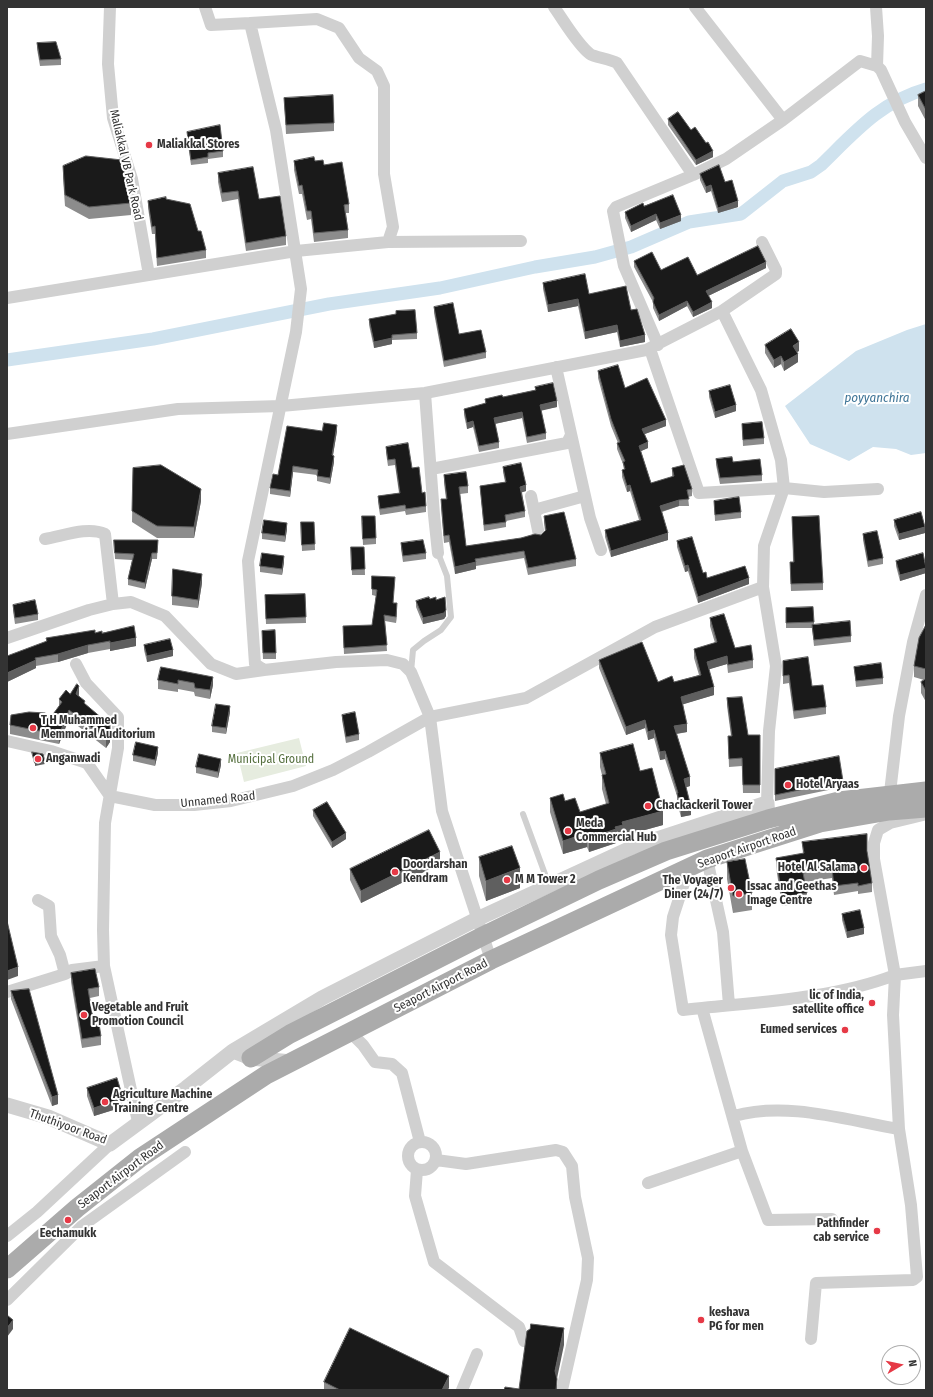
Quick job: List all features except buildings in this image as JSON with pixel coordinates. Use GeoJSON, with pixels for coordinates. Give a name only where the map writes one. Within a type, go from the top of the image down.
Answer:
{"type":"FeatureCollection","features":[{"type":"Feature","properties":{"kind":"main road","name":"Seaport Airport Road"},"geometry":{"type":"LineString","coordinates":[[7,1269],[77,1208],[140,1158],[266,1075],[491,960],[707,859],[926,791]]}},
{"type":"Feature","properties":{"kind":"main road","name":"Seaport Airport Road"},"geometry":{"type":"LineString","coordinates":[[251,1058],[290,1034],[482,936],[599,880],[666,851],[768,811],[839,801],[889,803],[926,808]]}},
{"type":"Feature","properties":{"kind":"street","name":"Maliakkal VB Park Road"},"geometry":{"type":"LineString","coordinates":[[110,7],[108,64],[113,118],[132,179],[149,275]]}},
{"type":"Feature","properties":{"kind":"street"},"geometry":{"type":"LineString","coordinates":[[205,7],[211,25],[317,19],[339,28],[359,58],[377,71],[384,86],[384,174],[393,227],[388,242]]}},
{"type":"Feature","properties":{"kind":"street"},"geometry":{"type":"LineString","coordinates":[[554,7],[584,48],[592,56],[608,58],[617,63],[693,175]]}},
{"type":"Feature","properties":{"kind":"street"},"geometry":{"type":"LineString","coordinates":[[695,7],[783,120]]}},
{"type":"Feature","properties":{"kind":"street"},"geometry":{"type":"LineString","coordinates":[[876,7],[878,36],[877,66]]}},
{"type":"Feature","properties":{"kind":"street"},"geometry":{"type":"LineString","coordinates":[[250,23],[276,130],[296,251],[300,289],[296,332],[248,561],[255,664],[264,670]]}},
{"type":"Feature","properties":{"kind":"street"},"geometry":{"type":"LineString","coordinates":[[878,489],[824,492],[784,488],[699,493],[654,347],[624,266],[612,215],[616,207],[693,175],[726,159],[783,120],[860,61],[877,66],[881,70],[905,122],[926,158]]}},
{"type":"Feature","properties":{"kind":"street"},"geometry":{"type":"LineString","coordinates":[[7,298],[296,251],[388,242],[521,241]]}},
{"type":"Feature","properties":{"kind":"street"},"geometry":{"type":"LineString","coordinates":[[7,434],[178,409],[281,406],[425,393],[654,347],[722,311],[776,274],[776,270],[762,242]]}},
{"type":"Feature","properties":{"kind":"street"},"geometry":{"type":"LineString","coordinates":[[722,311],[761,390],[782,460],[784,488],[764,546],[763,587],[776,666],[770,731],[768,811]]}},
{"type":"Feature","properties":{"kind":"street"},"geometry":{"type":"LineString","coordinates":[[556,367],[590,518],[601,550]]}},
{"type":"Feature","properties":{"kind":"street"},"geometry":{"type":"LineString","coordinates":[[425,393],[438,554]]}},
{"type":"Feature","properties":{"kind":"street"},"geometry":{"type":"LineString","coordinates":[[431,469],[567,443],[571,435]]}},
{"type":"Feature","properties":{"kind":"street"},"geometry":{"type":"LineString","coordinates":[[531,496],[539,535]]}},
{"type":"Feature","properties":{"kind":"street"},"geometry":{"type":"LineString","coordinates":[[534,512],[541,508],[585,496]]}},
{"type":"Feature","properties":{"kind":"street"},"geometry":{"type":"LineString","coordinates":[[45,539],[90,531],[98,531],[105,534],[112,604]]}},
{"type":"Feature","properties":{"kind":"street","name":"Unnamed Road"},"geometry":{"type":"LineString","coordinates":[[110,796],[155,805],[209,803],[260,796],[293,786],[333,770],[430,717],[526,698],[655,626],[763,587]]}},
{"type":"Feature","properties":{"kind":"street"},"geometry":{"type":"LineString","coordinates":[[889,803],[900,716],[914,642],[926,595]]}},
{"type":"Feature","properties":{"kind":"street"},"geometry":{"type":"LineString","coordinates":[[7,638],[112,604],[131,602],[165,616],[211,664],[236,674],[336,662],[388,660],[403,664],[411,672],[430,717],[442,811],[491,960]]}},
{"type":"Feature","properties":{"kind":"street"},"geometry":{"type":"LineString","coordinates":[[76,664],[86,683],[118,717],[118,748],[105,823],[103,930],[104,966],[138,1122]]}},
{"type":"Feature","properties":{"kind":"street"},"geometry":{"type":"LineString","coordinates":[[7,741],[52,751],[87,763],[110,796]]}},
{"type":"Feature","properties":{"kind":"street","name":"Thuthiyoor Road"},"geometry":{"type":"LineString","coordinates":[[9,1103],[48,1117],[110,1144],[233,1051],[322,998],[477,919],[633,847],[768,811]]}},
{"type":"Feature","properties":{"kind":"street"},"geometry":{"type":"LineString","coordinates":[[811,1339],[816,1283],[913,1280],[918,1277],[911,1206],[899,1129],[893,1015],[895,975],[874,859],[874,843],[878,830],[890,823],[926,815]]}},
{"type":"Feature","properties":{"kind":"street"},"geometry":{"type":"LineString","coordinates":[[707,859],[723,932],[729,1005]]}},
{"type":"Feature","properties":{"kind":"street"},"geometry":{"type":"LineString","coordinates":[[689,868],[673,917],[671,935],[683,1010],[811,996],[881,980],[895,975],[926,971]]}},
{"type":"Feature","properties":{"kind":"street"},"geometry":{"type":"LineString","coordinates":[[38,900],[49,906],[50,936],[60,955],[65,974]]}},
{"type":"Feature","properties":{"kind":"street"},"geometry":{"type":"LineString","coordinates":[[7,992],[65,974],[72,970],[104,966]]}},
{"type":"Feature","properties":{"kind":"street"},"geometry":{"type":"LineString","coordinates":[[702,1008],[734,1116],[742,1151],[768,1220],[832,1219]]}},
{"type":"Feature","properties":{"kind":"street"},"geometry":{"type":"LineString","coordinates":[[350,1032],[363,1045],[375,1062],[392,1064],[402,1073],[420,1142]]}},
{"type":"Feature","properties":{"kind":"street"},"geometry":{"type":"LineString","coordinates":[[233,1051],[251,1058],[291,1062]]}},
{"type":"Feature","properties":{"kind":"street"},"geometry":{"type":"LineString","coordinates":[[734,1116],[751,1112],[793,1110],[899,1129]]}},
{"type":"Feature","properties":{"kind":"street"},"geometry":{"type":"LineString","coordinates":[[420,1142],[427,1143],[433,1147],[436,1153],[436,1160],[432,1167],[425,1171],[417,1170],[411,1166],[408,1159],[409,1151],[413,1145],[420,1142]]}},
{"type":"Feature","properties":{"kind":"street"},"geometry":{"type":"LineString","coordinates":[[7,1236],[37,1212],[110,1144]]}},
{"type":"Feature","properties":{"kind":"street"},"geometry":{"type":"LineString","coordinates":[[436,1160],[466,1164],[556,1150],[563,1152],[569,1159],[574,1176],[575,1198],[588,1258],[587,1280],[562,1390]]}},
{"type":"Feature","properties":{"kind":"street"},"geometry":{"type":"LineString","coordinates":[[648,1183],[742,1151]]}},
{"type":"Feature","properties":{"kind":"street"},"geometry":{"type":"LineString","coordinates":[[7,1300],[82,1226],[185,1152]]}},
{"type":"Feature","properties":{"kind":"street"},"geometry":{"type":"LineString","coordinates":[[417,1170],[415,1196],[434,1262],[519,1327],[524,1341]]}},
{"type":"Feature","properties":{"kind":"street"},"geometry":{"type":"LineString","coordinates":[[462,1390],[477,1354]]}},
{"type":"Feature","properties":{"kind":"lane"},"geometry":{"type":"LineString","coordinates":[[411,672],[413,650],[424,640],[441,630],[450,617],[447,576],[438,554]]}},
{"type":"Feature","properties":{"kind":"lane"},"geometry":{"type":"LineString","coordinates":[[523,814],[549,885]]}},
{"type":"Feature","properties":{"kind":"green space","name":"Municipal Ground"},"geometry":{"type":"Polygon","coordinates":[[[299,738],[306,766],[244,782],[237,753],[299,738]]]}},
{"type":"Feature","properties":{"kind":"water","name":"poyyanchira"},"geometry":{"type":"Polygon","coordinates":[[[926,324],[926,453],[911,455],[896,449],[873,447],[849,461],[810,444],[785,406],[856,351],[907,330],[926,324]]]}},
{"type":"Feature","properties":{"kind":"waterway"},"geometry":{"type":"LineString","coordinates":[[7,360],[153,339],[329,304],[440,288],[535,267],[595,257],[631,247],[689,222],[741,214],[783,181],[811,172],[821,165],[857,130],[881,110],[895,102],[926,89]]}},
{"type":"Feature","properties":{"kind":"place","name":"Maliakkal Stores"},"geometry":{"type":"Point","coordinates":[149,145]}},
{"type":"Feature","properties":{"kind":"place","name":"T H Muhammed Memmorial Auditorium"},"geometry":{"type":"Point","coordinates":[33,728]}},
{"type":"Feature","properties":{"kind":"place","name":"Anganwadi"},"geometry":{"type":"Point","coordinates":[38,759]}},
{"type":"Feature","properties":{"kind":"place","name":"Hotel Aryaas"},"geometry":{"type":"Point","coordinates":[788,785]}},
{"type":"Feature","properties":{"kind":"place","name":"Chackackeril Tower"},"geometry":{"type":"Point","coordinates":[648,806]}},
{"type":"Feature","properties":{"kind":"place","name":"Meda Commercial Hub"},"geometry":{"type":"Point","coordinates":[568,831]}},
{"type":"Feature","properties":{"kind":"place","name":"Hotel Al Salama"},"geometry":{"type":"Point","coordinates":[864,868]}},
{"type":"Feature","properties":{"kind":"place","name":"Doordarshan Kendram"},"geometry":{"type":"Point","coordinates":[395,872]}},
{"type":"Feature","properties":{"kind":"place","name":"M M Tower 2"},"geometry":{"type":"Point","coordinates":[507,880]}},
{"type":"Feature","properties":{"kind":"place","name":"The Voyager Diner (24/7)"},"geometry":{"type":"Point","coordinates":[731,888]}},
{"type":"Feature","properties":{"kind":"place","name":"Issac and Geethas Image Centre"},"geometry":{"type":"Point","coordinates":[739,894]}},
{"type":"Feature","properties":{"kind":"place","name":"lic of India, satellite office"},"geometry":{"type":"Point","coordinates":[872,1003]}},
{"type":"Feature","properties":{"kind":"place","name":"Vegetable and Fruit Promotion Council"},"geometry":{"type":"Point","coordinates":[84,1015]}},
{"type":"Feature","properties":{"kind":"place","name":"Eumed services"},"geometry":{"type":"Point","coordinates":[845,1030]}},
{"type":"Feature","properties":{"kind":"place","name":"Agriculture Machine Training Centre"},"geometry":{"type":"Point","coordinates":[105,1102]}},
{"type":"Feature","properties":{"kind":"place","name":"Eechamukk"},"geometry":{"type":"Point","coordinates":[68,1220]}},
{"type":"Feature","properties":{"kind":"place","name":"Pathfinder cab service"},"geometry":{"type":"Point","coordinates":[877,1231]}},
{"type":"Feature","properties":{"kind":"place","name":"keshava PG for men"},"geometry":{"type":"Point","coordinates":[701,1320]}}]}
